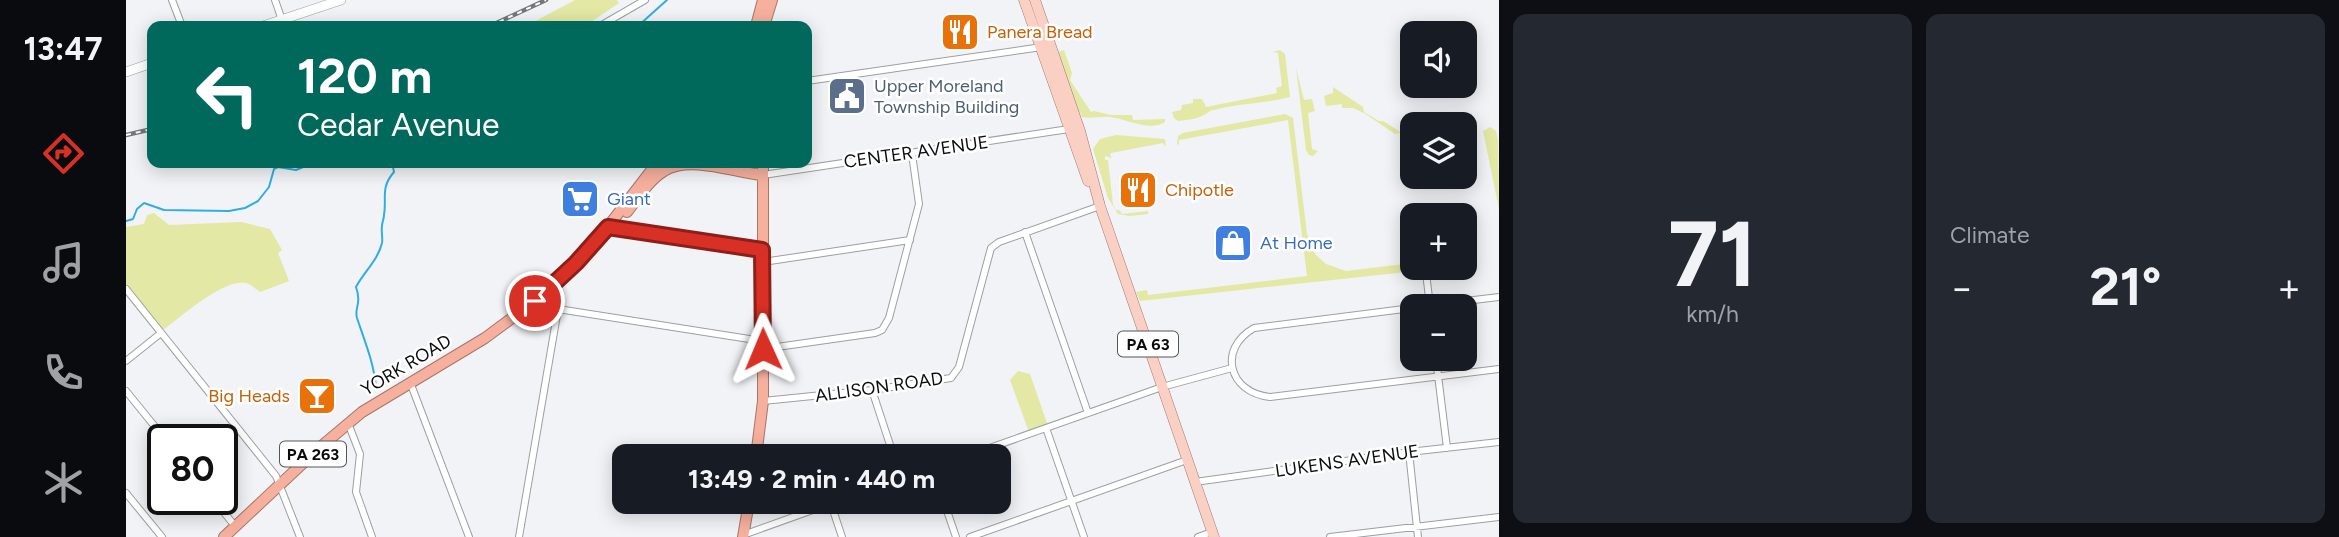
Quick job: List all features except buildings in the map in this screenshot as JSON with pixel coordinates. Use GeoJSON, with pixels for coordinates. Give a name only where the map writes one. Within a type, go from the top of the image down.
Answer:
{"type":"FeatureCollection","features":[{"type":"Feature","properties":{"kind":"highway"},"geometry":{"type":"LineString","coordinates":[[758,21],[763,0]]}},
{"type":"Feature","properties":{"kind":"highway"},"geometry":{"type":"LineString","coordinates":[[760,21],[772,0]]}},
{"type":"Feature","properties":{"kind":"highway","name":"YORK ROAD"},"geometry":{"type":"LineString","coordinates":[[608,227],[615,214],[653,168]]}},
{"type":"Feature","properties":{"kind":"highway","name":"YORK ROAD"},"geometry":{"type":"LineString","coordinates":[[224,537],[348,423],[376,402],[485,338],[535,301],[576,263],[608,227],[622,217],[653,180],[671,168]]}},
{"type":"Feature","properties":{"kind":"highway"},"geometry":{"type":"LineString","coordinates":[[758,444],[763,401],[762,169]]}},
{"type":"Feature","properties":{"kind":"highway"},"geometry":{"type":"LineString","coordinates":[[743,536],[747,514]]}},
{"type":"Feature","properties":{"kind":"main road","name":"PA 63"},"geometry":{"type":"LineString","coordinates":[[1024,0],[1046,46],[1079,130],[1100,206],[1213,535]]}},
{"type":"Feature","properties":{"kind":"main road","name":"PA 63"},"geometry":{"type":"LineString","coordinates":[[1035,0],[1069,129],[1100,206]]}},
{"type":"Feature","properties":{"kind":"street"},"geometry":{"type":"LineString","coordinates":[[172,0],[180,21]]}},
{"type":"Feature","properties":{"kind":"street"},"geometry":{"type":"LineString","coordinates":[[275,0],[282,20]]}},
{"type":"Feature","properties":{"kind":"street"},"geometry":{"type":"LineString","coordinates":[[279,21],[341,0]]}},
{"type":"Feature","properties":{"kind":"street"},"geometry":{"type":"LineString","coordinates":[[609,21],[645,0]]}},
{"type":"Feature","properties":{"kind":"street"},"geometry":{"type":"LineString","coordinates":[[812,80],[1046,46]]}},
{"type":"Feature","properties":{"kind":"street"},"geometry":{"type":"LineString","coordinates":[[126,72],[147,65]]}},
{"type":"Feature","properties":{"kind":"street","name":"CENTER AVENUE"},"geometry":{"type":"LineString","coordinates":[[812,164],[912,154],[1069,129]]}},
{"type":"Feature","properties":{"kind":"street"},"geometry":{"type":"LineString","coordinates":[[535,301],[558,309],[709,333],[762,345],[883,330],[919,204],[912,154]]}},
{"type":"Feature","properties":{"kind":"street","name":"ALLISON ROAD"},"geometry":{"type":"LineString","coordinates":[[763,401],[944,380],[956,373],[991,248],[999,242],[1100,206]]}},
{"type":"Feature","properties":{"kind":"street"},"geometry":{"type":"LineString","coordinates":[[608,227],[762,250]]}},
{"type":"Feature","properties":{"kind":"street"},"geometry":{"type":"LineString","coordinates":[[1025,232],[1088,413]]}},
{"type":"Feature","properties":{"kind":"street"},"geometry":{"type":"LineString","coordinates":[[762,262],[910,240]]}},
{"type":"Feature","properties":{"kind":"street"},"geometry":{"type":"LineString","coordinates":[[126,289],[276,476],[300,537]]}},
{"type":"Feature","properties":{"kind":"street"},"geometry":{"type":"LineString","coordinates":[[1477,300],[1499,297]]}},
{"type":"Feature","properties":{"kind":"street"},"geometry":{"type":"LineString","coordinates":[[519,537],[558,309]]}},
{"type":"Feature","properties":{"kind":"street"},"geometry":{"type":"LineString","coordinates":[[1400,310],[1254,328],[1238,341],[1234,349],[1232,368],[1241,385],[1249,392],[1270,397],[1499,369]]}},
{"type":"Feature","properties":{"kind":"street"},"geometry":{"type":"LineString","coordinates":[[126,361],[161,333]]}},
{"type":"Feature","properties":{"kind":"street"},"geometry":{"type":"LineString","coordinates":[[1001,444],[1162,387],[1232,368]]}},
{"type":"Feature","properties":{"kind":"street"},"geometry":{"type":"LineString","coordinates":[[1437,371],[1447,448]]}},
{"type":"Feature","properties":{"kind":"street"},"geometry":{"type":"LineString","coordinates":[[410,382],[469,537]]}},
{"type":"Feature","properties":{"kind":"street"},"geometry":{"type":"LineString","coordinates":[[872,390],[890,444]]}},
{"type":"Feature","properties":{"kind":"street"},"geometry":{"type":"LineString","coordinates":[[126,391],[153,424]]}},
{"type":"Feature","properties":{"kind":"street"},"geometry":{"type":"LineString","coordinates":[[348,423],[360,454],[356,492],[372,537]]}},
{"type":"Feature","properties":{"kind":"street"},"geometry":{"type":"LineString","coordinates":[[1046,428],[1084,537]]}},
{"type":"Feature","properties":{"kind":"street","name":"LUKENS AVENUE"},"geometry":{"type":"LineString","coordinates":[[1195,482],[1499,442]]}},
{"type":"Feature","properties":{"kind":"street"},"geometry":{"type":"LineString","coordinates":[[1409,452],[1418,537]]}},
{"type":"Feature","properties":{"kind":"street"},"geometry":{"type":"LineString","coordinates":[[970,537],[1187,460]]}},
{"type":"Feature","properties":{"kind":"street"},"geometry":{"type":"LineString","coordinates":[[126,493],[162,537]]}},
{"type":"Feature","properties":{"kind":"street"},"geometry":{"type":"LineString","coordinates":[[743,536],[803,514]]}},
{"type":"Feature","properties":{"kind":"street"},"geometry":{"type":"LineString","coordinates":[[836,514],[842,537]]}},
{"type":"Feature","properties":{"kind":"street"},"geometry":{"type":"LineString","coordinates":[[947,514],[956,537]]}},
{"type":"Feature","properties":{"kind":"street"},"geometry":{"type":"LineString","coordinates":[[226,515],[235,526]]}},
{"type":"Feature","properties":{"kind":"street"},"geometry":{"type":"LineString","coordinates":[[1329,537],[1499,517]]}},
{"type":"Feature","properties":{"kind":"street"},"geometry":{"type":"LineString","coordinates":[[1198,537],[1213,535]]}},
{"type":"Feature","properties":{"kind":"green space"},"geometry":{"type":"Polygon","coordinates":[[[575,0],[617,0],[619,3],[592,21],[535,21],[575,0]]]}},
{"type":"Feature","properties":{"kind":"green space"},"geometry":{"type":"Polygon","coordinates":[[[1064,50],[1072,73],[1070,80],[1091,112],[1132,115],[1133,120],[1165,119],[1165,122],[1152,126],[1110,117],[1082,117],[1080,112],[1077,113],[1059,54],[1064,50]]]}},
{"type":"Feature","properties":{"kind":"green space"},"geometry":{"type":"Polygon","coordinates":[[[1280,50],[1285,54],[1290,97],[1213,110],[1191,119],[1178,121],[1174,118],[1172,112],[1181,110],[1182,105],[1193,103],[1193,99],[1202,99],[1206,107],[1277,93],[1276,88],[1282,86],[1278,53],[1273,52],[1280,50]]]}},
{"type":"Feature","properties":{"kind":"green space"},"geometry":{"type":"Polygon","coordinates":[[[1296,68],[1304,100],[1312,99],[1315,111],[1308,113],[1312,149],[1318,151],[1313,156],[1306,150],[1296,68]]]}},
{"type":"Feature","properties":{"kind":"green space"},"geometry":{"type":"Polygon","coordinates":[[[1333,87],[1363,107],[1364,112],[1400,133],[1395,134],[1353,108],[1342,108],[1342,104],[1326,106],[1324,96],[1333,93],[1333,87]]]}},
{"type":"Feature","properties":{"kind":"green space"},"geometry":{"type":"Polygon","coordinates":[[[1285,114],[1293,118],[1307,234],[1315,254],[1326,264],[1346,271],[1400,264],[1400,273],[1140,301],[1136,292],[1147,290],[1148,295],[1307,276],[1288,120],[1179,140],[1179,145],[1178,136],[1285,114]]]}},
{"type":"Feature","properties":{"kind":"green space"},"geometry":{"type":"Polygon","coordinates":[[[1490,127],[1496,131],[1498,140],[1499,209],[1483,131],[1490,127]]]}},
{"type":"Feature","properties":{"kind":"green space"},"geometry":{"type":"Polygon","coordinates":[[[1116,135],[1165,139],[1166,147],[1163,143],[1111,153],[1112,158],[1105,156],[1105,160],[1108,160],[1113,205],[1116,210],[1122,214],[1148,211],[1148,214],[1130,216],[1118,214],[1108,198],[1093,149],[1100,139],[1116,135]]]}},
{"type":"Feature","properties":{"kind":"green space"},"geometry":{"type":"Polygon","coordinates":[[[154,213],[169,225],[241,222],[270,229],[282,250],[278,253],[289,281],[260,292],[246,283],[227,286],[163,330],[126,285],[126,227],[144,224],[147,215],[154,213]]]}},
{"type":"Feature","properties":{"kind":"green space"},"geometry":{"type":"Polygon","coordinates":[[[1018,371],[1030,374],[1048,426],[1029,432],[1010,380],[1018,371]]]}},
{"type":"Feature","properties":{"kind":"waterway"},"geometry":{"type":"LineString","coordinates":[[644,21],[667,0]]}},
{"type":"Feature","properties":{"kind":"waterway"},"geometry":{"type":"LineString","coordinates":[[126,221],[133,219],[137,209],[144,203],[164,210],[229,211],[245,208],[258,201],[269,187],[276,168]]}},
{"type":"Feature","properties":{"kind":"waterway"},"geometry":{"type":"LineString","coordinates":[[284,168],[301,168]]}},
{"type":"Feature","properties":{"kind":"waterway"},"geometry":{"type":"LineString","coordinates":[[376,388],[371,361],[357,318],[356,287],[382,243],[385,188],[394,172],[393,168]]}},
{"type":"Feature","properties":{"kind":"railway"},"geometry":{"type":"LineString","coordinates":[[501,21],[546,0]]}},
{"type":"Feature","properties":{"kind":"railway"},"geometry":{"type":"LineString","coordinates":[[126,135],[147,130]]}},
{"type":"Feature","properties":{"kind":"place","name":"Panera Bread"},"geometry":{"type":"Point","coordinates":[960,32]}},
{"type":"Feature","properties":{"kind":"place","name":"Upper Moreland Township Building"},"geometry":{"type":"Point","coordinates":[847,96]}},
{"type":"Feature","properties":{"kind":"place","name":"Chipotle"},"geometry":{"type":"Point","coordinates":[1138,190]}},
{"type":"Feature","properties":{"kind":"place","name":"Giant"},"geometry":{"type":"Point","coordinates":[580,199]}},
{"type":"Feature","properties":{"kind":"place","name":"At Home"},"geometry":{"type":"Point","coordinates":[1233,243]}},
{"type":"Feature","properties":{"kind":"place","name":"Big Heads"},"geometry":{"type":"Point","coordinates":[317,396]}},
{"type":"Feature","properties":{"kind":"route"},"geometry":{"type":"LineString","coordinates":[[535,301],[576,263],[608,227],[762,250],[763,349]]}}]}
